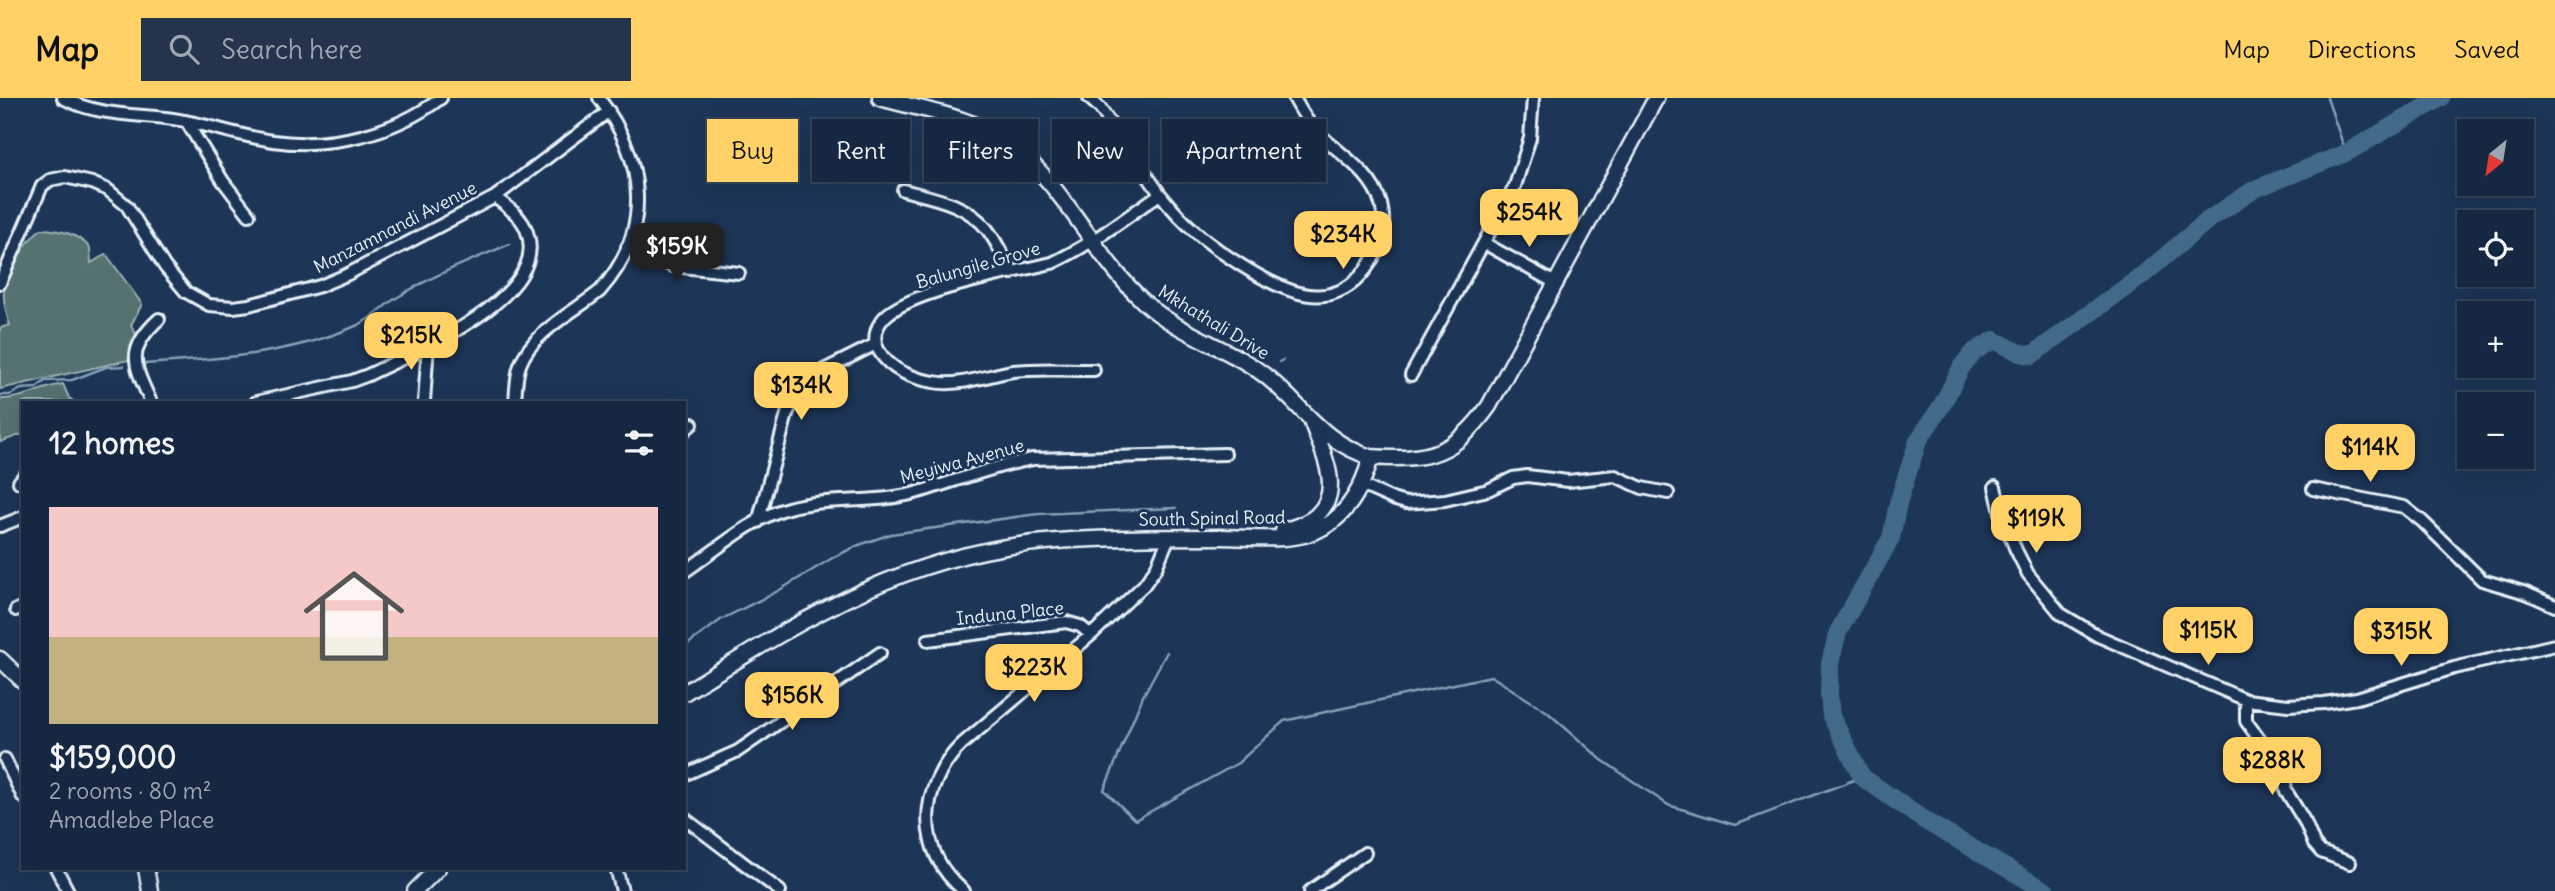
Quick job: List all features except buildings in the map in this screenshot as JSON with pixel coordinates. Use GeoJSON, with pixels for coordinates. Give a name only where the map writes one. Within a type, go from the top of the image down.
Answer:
{"type":"FeatureCollection","features":[{"type":"Feature","properties":{"kind":"street"},"geometry":{"type":"LineString","coordinates":[[63,98],[98,110],[186,121],[271,141],[312,143],[340,140],[395,124],[418,114],[441,98]]}},
{"type":"Feature","properties":{"kind":"street"},"geometry":{"type":"LineString","coordinates":[[514,401],[519,367],[531,346],[600,291],[615,273],[637,217],[636,177],[626,140],[599,98]]}},
{"type":"Feature","properties":{"kind":"street","name":"Mkhathali Drive"},"geometry":{"type":"LineString","coordinates":[[880,98],[957,119],[985,129],[1009,144],[1046,179],[1091,242],[1145,303],[1185,331],[1263,374],[1285,391],[1326,436],[1343,447],[1371,457]]}},
{"type":"Feature","properties":{"kind":"street"},"geometry":{"type":"LineString","coordinates":[[1089,98],[1100,108],[1160,194],[1207,244],[1277,286],[1299,295],[1317,296],[1349,286],[1373,260],[1381,242],[1381,204],[1375,189],[1363,174],[1314,129],[1294,98]]}},
{"type":"Feature","properties":{"kind":"street"},"geometry":{"type":"LineString","coordinates":[[1100,108],[1109,98]]}},
{"type":"Feature","properties":{"kind":"street"},"geometry":{"type":"LineString","coordinates":[[1411,374],[1515,186],[1530,138],[1534,98]]}},
{"type":"Feature","properties":{"kind":"street"},"geometry":{"type":"LineString","coordinates":[[1371,457],[1417,459],[1439,452],[1468,432],[1489,406],[1656,98]]}},
{"type":"Feature","properties":{"kind":"street","name":"Manzamnandi Avenue"},"geometry":{"type":"LineString","coordinates":[[0,283],[42,186],[56,178],[75,178],[116,194],[127,206],[176,282],[192,297],[219,307],[249,305],[320,286],[495,197],[609,111]]}},
{"type":"Feature","properties":{"kind":"street"},"geometry":{"type":"LineString","coordinates":[[186,121],[223,181],[249,215]]}},
{"type":"Feature","properties":{"kind":"street"},"geometry":{"type":"LineString","coordinates":[[903,190],[948,202],[978,219],[1012,272]]}},
{"type":"Feature","properties":{"kind":"street","name":"Balungile Grove"},"geometry":{"type":"LineString","coordinates":[[876,344],[875,334],[882,319],[903,305],[947,289],[1052,263],[1091,242],[1160,194]]}},
{"type":"Feature","properties":{"kind":"street"},"geometry":{"type":"LineString","coordinates":[[261,401],[352,381],[428,345],[485,311],[505,295],[524,271],[529,258],[528,233],[516,215],[495,197]]}},
{"type":"Feature","properties":{"kind":"street"},"geometry":{"type":"LineString","coordinates":[[1484,243],[1557,284]]}},
{"type":"Feature","properties":{"kind":"street"},"geometry":{"type":"LineString","coordinates":[[627,247],[673,266],[739,273]]}},
{"type":"Feature","properties":{"kind":"street"},"geometry":{"type":"LineString","coordinates":[[150,401],[136,368],[136,352],[145,334],[159,319]]}},
{"type":"Feature","properties":{"kind":"street"},"geometry":{"type":"LineString","coordinates":[[758,522],[787,414],[795,397],[824,370],[876,344],[889,363],[916,378],[935,383],[952,383],[1017,371],[1094,370]]}},
{"type":"Feature","properties":{"kind":"street"},"geometry":{"type":"LineString","coordinates":[[424,401],[428,345]]}},
{"type":"Feature","properties":{"kind":"street"},"geometry":{"type":"LineString","coordinates":[[1268,537],[1310,520],[1325,506],[1329,496],[1329,473],[1310,417]]}},
{"type":"Feature","properties":{"kind":"street","name":"Meyiwa Avenue"},"geometry":{"type":"LineString","coordinates":[[686,571],[758,522],[787,508],[827,501],[901,496],[986,469],[1032,459],[1226,454]]}},
{"type":"Feature","properties":{"kind":"street","name":"South Spinal Road"},"geometry":{"type":"LineString","coordinates":[[686,692],[798,623],[848,597],[898,575],[942,561],[1025,544],[1308,534],[1328,526],[1343,512],[1361,485],[1371,457]]}},
{"type":"Feature","properties":{"kind":"street"},"geometry":{"type":"LineString","coordinates":[[1361,485],[1406,503],[1445,500],[1488,490],[1513,478],[1527,476],[1568,481],[1615,476],[1642,488],[1668,494]]}},
{"type":"Feature","properties":{"kind":"street"},"geometry":{"type":"LineString","coordinates":[[1996,486],[2001,513],[2016,550],[2041,592],[2061,614],[2075,624],[2111,641],[2246,699],[2288,705],[2357,698],[2465,665],[2555,645]]}},
{"type":"Feature","properties":{"kind":"street"},"geometry":{"type":"LineString","coordinates":[[2314,489],[2404,507],[2482,580],[2526,593],[2555,606]]}},
{"type":"Feature","properties":{"kind":"street"},"geometry":{"type":"LineString","coordinates":[[0,526],[21,518]]}},
{"type":"Feature","properties":{"kind":"street"},"geometry":{"type":"LineString","coordinates":[[964,891],[943,868],[934,852],[929,830],[928,806],[939,771],[962,744],[1091,635],[1144,585],[1156,568],[1169,537]]}},
{"type":"Feature","properties":{"kind":"street","name":"Induna Place"},"geometry":{"type":"LineString","coordinates":[[928,640],[1066,622],[1080,626],[1091,635]]}},
{"type":"Feature","properties":{"kind":"street"},"geometry":{"type":"LineString","coordinates":[[686,774],[738,751],[880,653]]}},
{"type":"Feature","properties":{"kind":"street"},"geometry":{"type":"LineString","coordinates":[[0,659],[21,679]]}},
{"type":"Feature","properties":{"kind":"street"},"geometry":{"type":"LineString","coordinates":[[2246,699],[2246,720],[2261,742],[2283,764],[2286,791],[2305,822],[2314,844],[2321,852],[2350,863]]}},
{"type":"Feature","properties":{"kind":"street"},"geometry":{"type":"LineString","coordinates":[[5,759],[21,793]]}},
{"type":"Feature","properties":{"kind":"street"},"geometry":{"type":"LineString","coordinates":[[686,820],[780,891]]}},
{"type":"Feature","properties":{"kind":"street"},"geometry":{"type":"LineString","coordinates":[[1310,891],[1365,853]]}},
{"type":"Feature","properties":{"kind":"street"},"geometry":{"type":"LineString","coordinates":[[57,870],[68,891]]}},
{"type":"Feature","properties":{"kind":"street"},"geometry":{"type":"LineString","coordinates":[[146,870],[150,891]]}},
{"type":"Feature","properties":{"kind":"street"},"geometry":{"type":"LineString","coordinates":[[415,891],[436,870]]}},
{"type":"Feature","properties":{"kind":"street"},"geometry":{"type":"LineString","coordinates":[[617,870],[622,891]]}},
{"type":"Feature","properties":{"kind":"green space"},"geometry":{"type":"Polygon","coordinates":[[[41,229],[61,231],[80,239],[90,248],[91,263],[106,254],[142,304],[131,325],[138,337],[129,360],[0,389],[0,328],[10,325],[4,292],[18,258],[41,229]]]}},
{"type":"Feature","properties":{"kind":"green space"},"geometry":{"type":"Polygon","coordinates":[[[63,384],[69,398],[74,401],[21,401],[21,435],[0,442],[0,399],[16,398],[63,384]]]}},
{"type":"Feature","properties":{"kind":"waterway"},"geometry":{"type":"LineString","coordinates":[[2327,98],[2346,153]]}},
{"type":"Feature","properties":{"kind":"waterway"},"geometry":{"type":"LineString","coordinates":[[2046,891],[1925,821],[1862,777],[1831,716],[1830,663],[1838,632],[1891,538],[1898,503],[1918,441],[1942,405],[1962,366],[1975,351],[1994,340],[2020,353],[2032,355],[2143,275],[2208,220],[2255,189],[2346,153],[2441,98]]}},
{"type":"Feature","properties":{"kind":"waterway"},"geometry":{"type":"LineString","coordinates":[[143,364],[253,354],[333,335],[358,325],[393,300],[425,282],[510,244]]}},
{"type":"Feature","properties":{"kind":"waterway"},"geometry":{"type":"LineString","coordinates":[[1279,362],[1283,360]]}},
{"type":"Feature","properties":{"kind":"waterway"},"geometry":{"type":"LineString","coordinates":[[0,395],[36,388],[45,381],[72,380],[106,367],[124,366]]}},
{"type":"Feature","properties":{"kind":"waterway"},"geometry":{"type":"LineString","coordinates":[[686,646],[722,619],[778,591],[834,557],[891,534],[1038,514],[1176,508]]}},
{"type":"Feature","properties":{"kind":"waterway"},"geometry":{"type":"LineString","coordinates":[[1167,652],[1143,696],[1104,790],[1135,820],[1238,763],[1284,721],[1491,676],[1546,711],[1602,760],[1668,805],[1735,825],[1862,777]]}}]}
